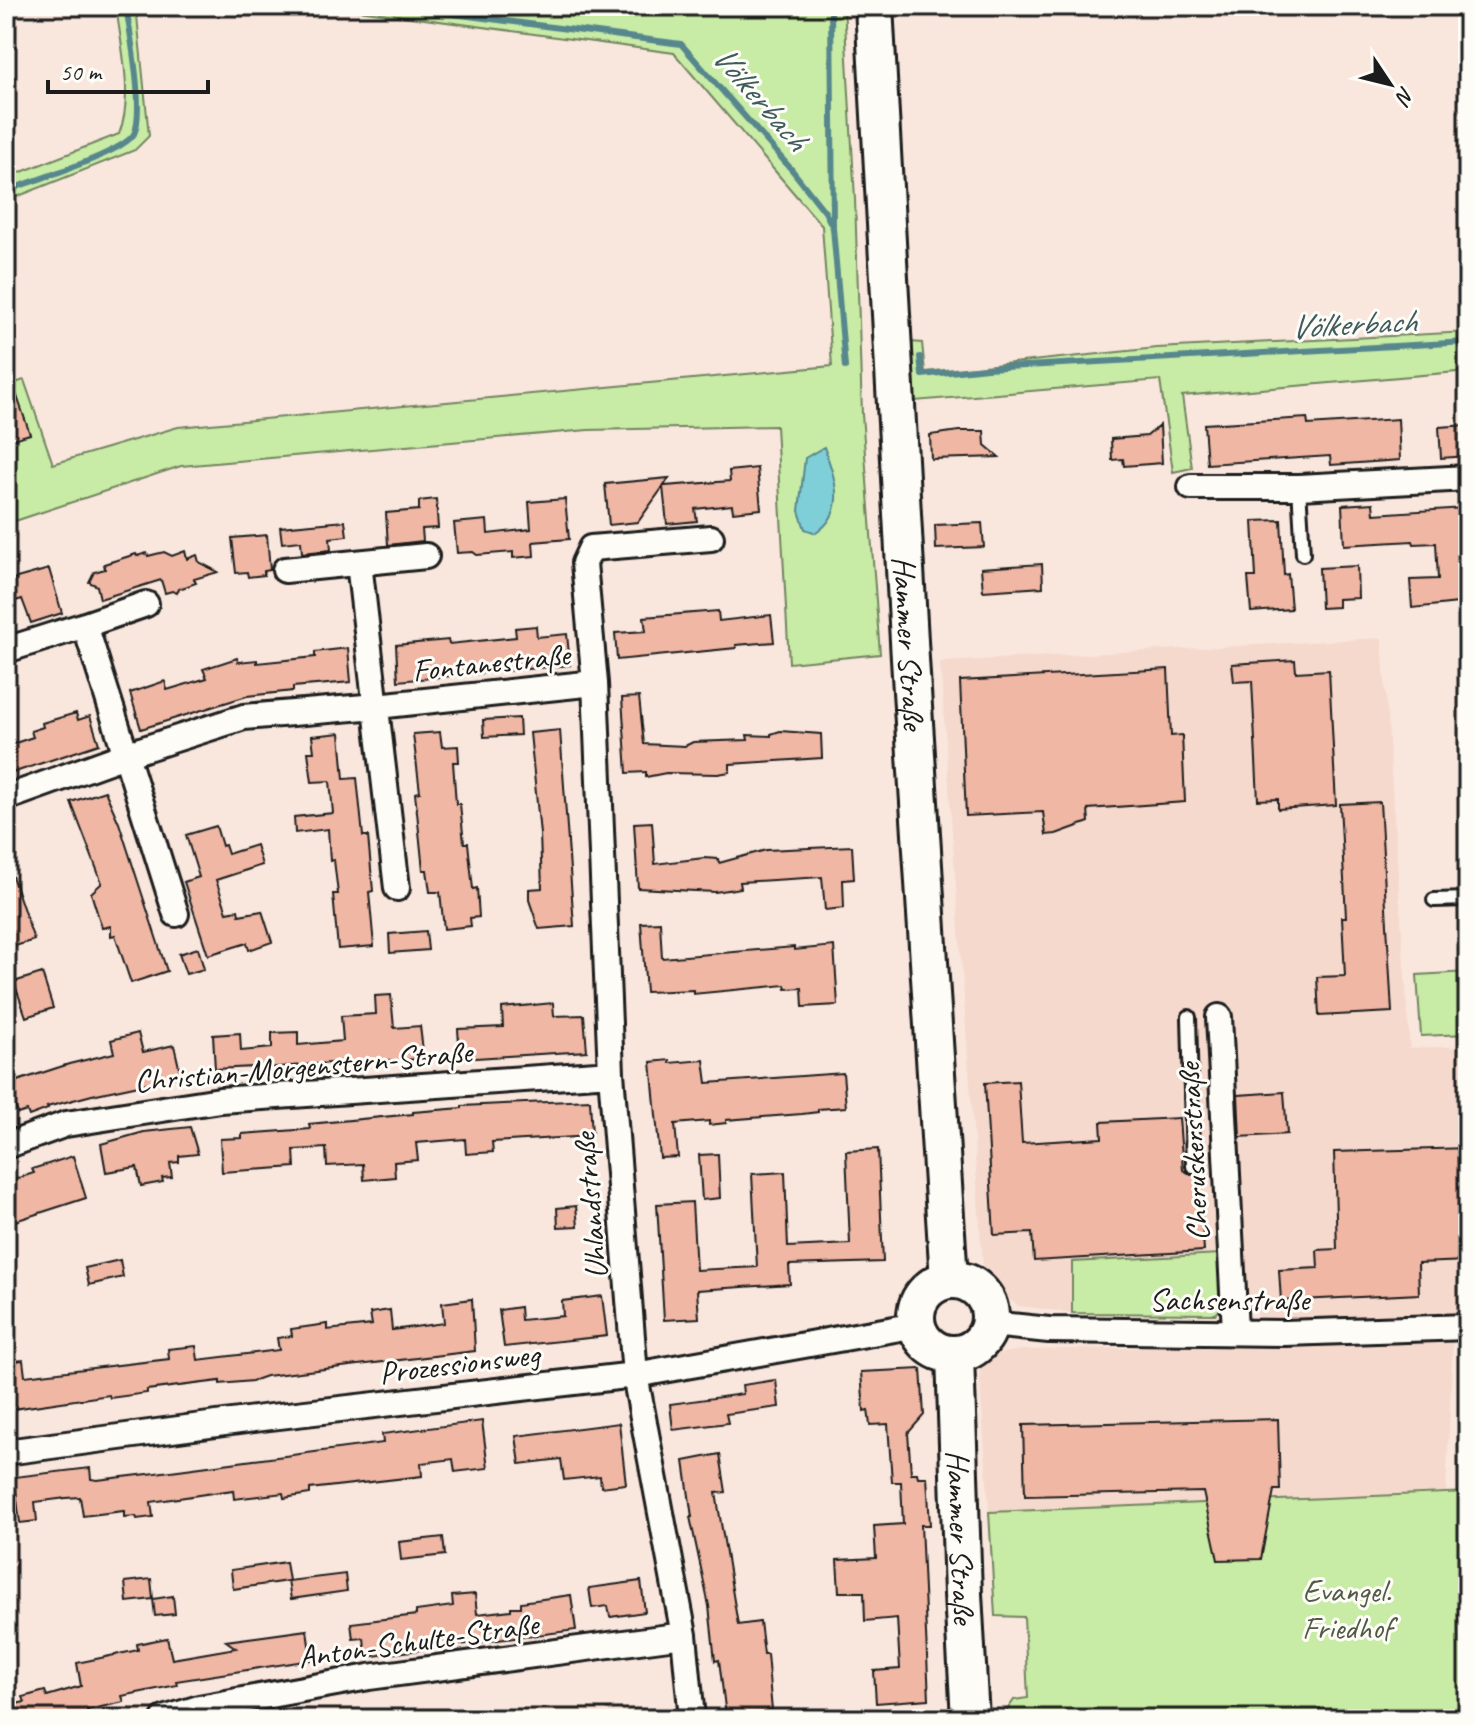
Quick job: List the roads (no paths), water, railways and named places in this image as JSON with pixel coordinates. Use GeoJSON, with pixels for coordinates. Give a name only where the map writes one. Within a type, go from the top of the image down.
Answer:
{"type":"FeatureCollection","features":[{"type":"Feature","properties":{"kind":"main road","name":"Hammer Straße"},"geometry":{"type":"LineString","coordinates":[[874,6],[910,659],[949,1280]]}},
{"type":"Feature","properties":{"kind":"main road"},"geometry":{"type":"LineString","coordinates":[[961,1280],[981,1292],[988,1302],[991,1324],[978,1346],[955,1355],[943,1354],[922,1339],[917,1325],[919,1302],[926,1291],[937,1284],[961,1280]]}},
{"type":"Feature","properties":{"kind":"main road","name":"Hammer Straße"},"geometry":{"type":"LineString","coordinates":[[955,1355],[970,1719]]}},
{"type":"Feature","properties":{"kind":"street"},"geometry":{"type":"LineString","coordinates":[[1191,487],[1299,487],[1468,478]]}},
{"type":"Feature","properties":{"kind":"street","name":"Fontanestraße"},"geometry":{"type":"LineString","coordinates":[[6,798],[244,717],[595,683],[584,563],[591,548],[711,538]]}},
{"type":"Feature","properties":{"kind":"street"},"geometry":{"type":"LineString","coordinates":[[285,570],[426,556]]}},
{"type":"Feature","properties":{"kind":"street","name":"Fontanestraße"},"geometry":{"type":"LineString","coordinates":[[359,563],[397,888]]}},
{"type":"Feature","properties":{"kind":"street"},"geometry":{"type":"LineString","coordinates":[[6,650],[146,604]]}},
{"type":"Feature","properties":{"kind":"street"},"geometry":{"type":"LineString","coordinates":[[85,625],[176,914]]}},
{"type":"Feature","properties":{"kind":"street","name":"Uhlandstraße"},"geometry":{"type":"LineString","coordinates":[[595,683],[611,1073],[635,1375],[684,1635],[692,1719]]}},
{"type":"Feature","properties":{"kind":"street","name":"Cheruskerstraße"},"geometry":{"type":"LineString","coordinates":[[1219,1017],[1235,1331]]}},
{"type":"Feature","properties":{"kind":"street","name":"Christian-Morgenstern-Straße"},"geometry":{"type":"LineString","coordinates":[[6,1146],[66,1124],[220,1100],[611,1073]]}},
{"type":"Feature","properties":{"kind":"street","name":"Sachsenstraße"},"geometry":{"type":"LineString","coordinates":[[991,1324],[1049,1330],[1285,1333],[1468,1327]]}},
{"type":"Feature","properties":{"kind":"street","name":"Prozessionsweg"},"geometry":{"type":"LineString","coordinates":[[6,1452],[278,1416],[635,1375],[917,1325]]}},
{"type":"Feature","properties":{"kind":"street","name":"Anton-Schulte-Straße"},"geometry":{"type":"LineString","coordinates":[[164,1719],[199,1708],[369,1677],[684,1635]]}},
{"type":"Feature","properties":{"kind":"lane"},"geometry":{"type":"LineString","coordinates":[[1299,487],[1303,554]]}},
{"type":"Feature","properties":{"kind":"lane"},"geometry":{"type":"LineString","coordinates":[[1434,900],[1468,899]]}},
{"type":"Feature","properties":{"kind":"lane"},"geometry":{"type":"LineString","coordinates":[[1189,1017],[1193,1166]]}},
{"type":"Feature","properties":{"kind":"water"},"geometry":{"type":"Polygon","coordinates":[[[824,447],[835,482],[835,505],[826,524],[816,533],[805,529],[799,511],[805,458],[824,447]]]}},
{"type":"Feature","properties":{"kind":"waterway","name":"Völkerbach"},"geometry":{"type":"LineString","coordinates":[[6,191],[95,158],[126,142],[134,134],[137,91],[126,6]]}},
{"type":"Feature","properties":{"kind":"waterway","name":"Völkerbach"},"geometry":{"type":"LineString","coordinates":[[393,6],[681,44],[825,212],[833,228],[845,367]]}},
{"type":"Feature","properties":{"kind":"waterway"},"geometry":{"type":"LineString","coordinates":[[831,6],[833,226]]}},
{"type":"Feature","properties":{"kind":"waterway","name":"Völkerbach"},"geometry":{"type":"LineString","coordinates":[[920,357],[922,375],[987,368],[1468,342]]}},
{"type":"Feature","properties":{"kind":"park label","name":"Evangel. Friedhof"},"geometry":{"type":"Point","coordinates":[1347,1608]}}]}
